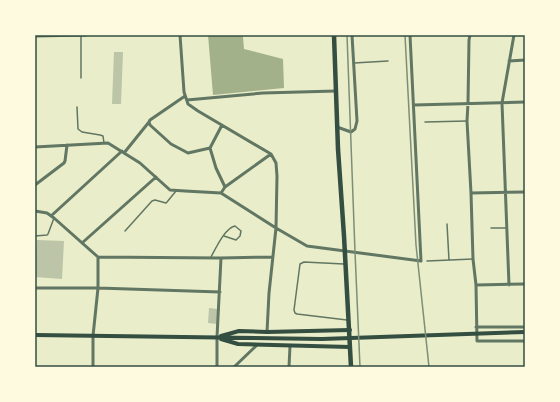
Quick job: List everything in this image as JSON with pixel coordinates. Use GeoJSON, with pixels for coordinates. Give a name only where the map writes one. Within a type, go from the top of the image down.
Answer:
{"type":"FeatureCollection","features":[{"type":"Feature","properties":{"kind":"main road"},"geometry":{"type":"LineString","coordinates":[[334,35],[337,127],[351,367]]}},
{"type":"Feature","properties":{"kind":"main road"},"geometry":{"type":"LineString","coordinates":[[217,338],[239,331],[267,332],[350,330]]}},
{"type":"Feature","properties":{"kind":"main road"},"geometry":{"type":"LineString","coordinates":[[35,335],[322,339],[525,332]]}},
{"type":"Feature","properties":{"kind":"main road"},"geometry":{"type":"LineString","coordinates":[[217,338],[238,344],[256,346],[350,347]]}},
{"type":"Feature","properties":{"kind":"street"},"geometry":{"type":"LineString","coordinates":[[35,36],[86,35]]}},
{"type":"Feature","properties":{"kind":"street"},"geometry":{"type":"LineString","coordinates":[[180,35],[184,92],[188,104],[271,154],[276,162],[278,176],[276,228],[272,257],[267,332]]}},
{"type":"Feature","properties":{"kind":"street"},"geometry":{"type":"LineString","coordinates":[[337,127],[351,132],[355,129],[357,121],[352,35]]}},
{"type":"Feature","properties":{"kind":"street"},"geometry":{"type":"LineString","coordinates":[[35,147],[108,143],[140,162],[170,190],[221,193],[307,246],[421,261],[410,35]]}},
{"type":"Feature","properties":{"kind":"street"},"geometry":{"type":"LineString","coordinates":[[470,35],[467,121],[473,259],[476,285],[477,341],[525,341]]}},
{"type":"Feature","properties":{"kind":"street"},"geometry":{"type":"LineString","coordinates":[[509,285],[502,103],[514,35]]}},
{"type":"Feature","properties":{"kind":"street"},"geometry":{"type":"LineString","coordinates":[[509,61],[525,60]]}},
{"type":"Feature","properties":{"kind":"street"},"geometry":{"type":"LineString","coordinates":[[187,100],[263,93],[336,91]]}},
{"type":"Feature","properties":{"kind":"street"},"geometry":{"type":"LineString","coordinates":[[52,217],[123,152],[150,120],[185,96]]}},
{"type":"Feature","properties":{"kind":"street"},"geometry":{"type":"LineString","coordinates":[[414,105],[525,102]]}},
{"type":"Feature","properties":{"kind":"street"},"geometry":{"type":"LineString","coordinates":[[149,122],[150,125],[171,144],[184,152],[190,153],[210,148]]}},
{"type":"Feature","properties":{"kind":"street"},"geometry":{"type":"LineString","coordinates":[[222,125],[210,148],[216,168],[225,187]]}},
{"type":"Feature","properties":{"kind":"street"},"geometry":{"type":"LineString","coordinates":[[35,185],[64,163],[67,145]]}},
{"type":"Feature","properties":{"kind":"street"},"geometry":{"type":"LineString","coordinates":[[221,193],[225,187],[271,154]]}},
{"type":"Feature","properties":{"kind":"street"},"geometry":{"type":"LineString","coordinates":[[82,243],[156,177]]}},
{"type":"Feature","properties":{"kind":"street"},"geometry":{"type":"LineString","coordinates":[[471,193],[525,192]]}},
{"type":"Feature","properties":{"kind":"street"},"geometry":{"type":"LineString","coordinates":[[35,211],[47,213],[98,257],[272,257]]}},
{"type":"Feature","properties":{"kind":"street"},"geometry":{"type":"LineString","coordinates":[[93,367],[93,336],[98,288],[98,257]]}},
{"type":"Feature","properties":{"kind":"street"},"geometry":{"type":"LineString","coordinates":[[216,367],[221,258]]}},
{"type":"Feature","properties":{"kind":"street"},"geometry":{"type":"LineString","coordinates":[[476,285],[525,284]]}},
{"type":"Feature","properties":{"kind":"street"},"geometry":{"type":"LineString","coordinates":[[35,288],[98,288],[220,292]]}},
{"type":"Feature","properties":{"kind":"street"},"geometry":{"type":"LineString","coordinates":[[476,327],[525,327]]}},
{"type":"Feature","properties":{"kind":"street"},"geometry":{"type":"LineString","coordinates":[[234,367],[256,346]]}},
{"type":"Feature","properties":{"kind":"street"},"geometry":{"type":"LineString","coordinates":[[289,367],[290,346]]}},
{"type":"Feature","properties":{"kind":"lane"},"geometry":{"type":"LineString","coordinates":[[81,35],[81,78]]}},
{"type":"Feature","properties":{"kind":"lane"},"geometry":{"type":"LineString","coordinates":[[354,63],[388,61]]}},
{"type":"Feature","properties":{"kind":"lane"},"geometry":{"type":"LineString","coordinates":[[77,107],[78,129],[82,132],[100,135],[103,138],[104,143]]}},
{"type":"Feature","properties":{"kind":"lane"},"geometry":{"type":"LineString","coordinates":[[425,122],[467,121]]}},
{"type":"Feature","properties":{"kind":"lane"},"geometry":{"type":"LineString","coordinates":[[125,231],[152,201],[155,200],[166,203],[176,191]]}},
{"type":"Feature","properties":{"kind":"lane"},"geometry":{"type":"LineString","coordinates":[[35,236],[48,234],[52,217]]}},
{"type":"Feature","properties":{"kind":"lane"},"geometry":{"type":"LineString","coordinates":[[447,224],[449,260]]}},
{"type":"Feature","properties":{"kind":"lane"},"geometry":{"type":"LineString","coordinates":[[210,258],[227,231],[233,226],[237,227],[241,231],[241,234],[237,239],[224,236]]}},
{"type":"Feature","properties":{"kind":"lane"},"geometry":{"type":"LineString","coordinates":[[491,228],[507,228]]}},
{"type":"Feature","properties":{"kind":"lane"},"geometry":{"type":"LineString","coordinates":[[427,261],[473,259]]}},
{"type":"Feature","properties":{"kind":"lane"},"geometry":{"type":"LineString","coordinates":[[345,264],[304,262],[300,264],[294,310],[297,314],[349,320]]}},
{"type":"Feature","properties":{"kind":"shaded area"},"geometry":{"type":"Polygon","coordinates":[[[208,35],[241,35],[243,37],[244,49],[283,59],[284,88],[213,95],[208,35]]]}},
{"type":"Feature","properties":{"kind":"building"},"geometry":{"type":"Polygon","coordinates":[[[114,52],[123,52],[121,104],[112,104],[114,52]]]}},
{"type":"Feature","properties":{"kind":"building"},"geometry":{"type":"Polygon","coordinates":[[[37,240],[64,241],[62,279],[35,277],[37,240]]]}},
{"type":"Feature","properties":{"kind":"building"},"geometry":{"type":"Polygon","coordinates":[[[209,308],[217,309],[217,324],[208,323],[209,308]]]}},
{"type":"Feature","properties":{"kind":"railway"},"geometry":{"type":"LineString","coordinates":[[347,35],[360,367]]}},
{"type":"Feature","properties":{"kind":"railway"},"geometry":{"type":"LineString","coordinates":[[405,35],[416,245],[429,367]]}}]}
